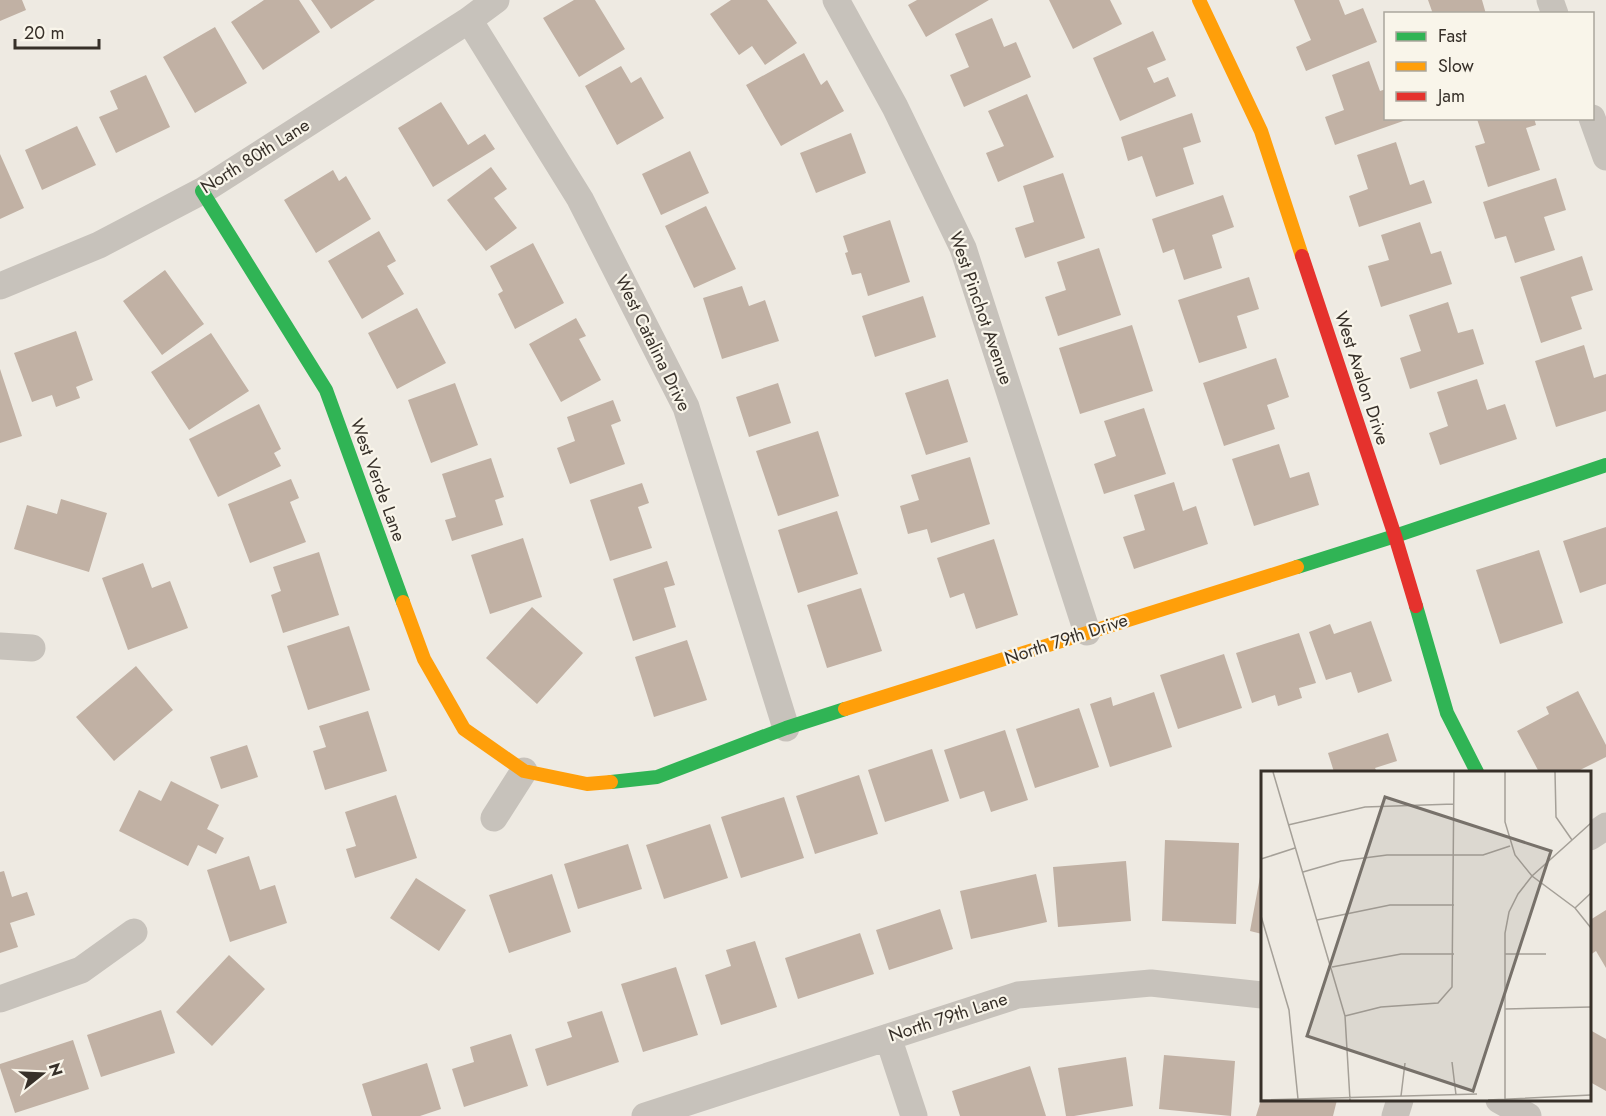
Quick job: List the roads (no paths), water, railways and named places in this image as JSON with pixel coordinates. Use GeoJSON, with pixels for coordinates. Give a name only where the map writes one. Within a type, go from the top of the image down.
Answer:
{"type":"FeatureCollection","features":[{"type":"Feature","properties":{"kind":"street","name":"North 80th Lane"},"geometry":{"type":"LineString","coordinates":[[0,286],[99,244],[202,191],[469,20],[496,0]]}},
{"type":"Feature","properties":{"kind":"street","name":"West Pinchot Avenue"},"geometry":{"type":"LineString","coordinates":[[836,0],[895,107],[963,248],[1087,632]]}},
{"type":"Feature","properties":{"kind":"street","name":"West Avalon Drive"},"geometry":{"type":"LineString","coordinates":[[1199,0],[1261,131],[1395,536],[1446,713],[1477,771]]}},
{"type":"Feature","properties":{"kind":"street","name":"West Catalina Drive"},"geometry":{"type":"LineString","coordinates":[[469,20],[580,199],[686,407],[786,728]]}},
{"type":"Feature","properties":{"kind":"street"},"geometry":{"type":"LineString","coordinates":[[1594,120],[1606,158]]}},
{"type":"Feature","properties":{"kind":"street","name":"West Verde Lane"},"geometry":{"type":"LineString","coordinates":[[202,191],[326,390],[424,659],[464,729],[524,771]]}},
{"type":"Feature","properties":{"kind":"street","name":"North 79th Drive"},"geometry":{"type":"LineString","coordinates":[[524,771],[587,784],[657,777],[786,728],[1395,536],[1606,465]]}},
{"type":"Feature","properties":{"kind":"street"},"geometry":{"type":"LineString","coordinates":[[0,646],[32,648]]}},
{"type":"Feature","properties":{"kind":"street"},"geometry":{"type":"LineString","coordinates":[[494,818],[524,771]]}},
{"type":"Feature","properties":{"kind":"street"},"geometry":{"type":"LineString","coordinates":[[1591,836],[1606,826]]}},
{"type":"Feature","properties":{"kind":"street"},"geometry":{"type":"LineString","coordinates":[[0,999],[81,970],[134,932]]}},
{"type":"Feature","properties":{"kind":"street","name":"North 79th Lane"},"geometry":{"type":"LineString","coordinates":[[645,1116],[1018,995],[1151,983],[1261,995]]}},
{"type":"Feature","properties":{"kind":"street"},"geometry":{"type":"LineString","coordinates":[[888,1037],[914,1116]]}},
{"type":"Feature","properties":{"kind":"street"},"geometry":{"type":"LineString","coordinates":[[1395,1116],[1400,1101]]}},
{"type":"Feature","properties":{"kind":"street"},"geometry":{"type":"LineString","coordinates":[[1501,1101],[1528,1116]]}}]}
